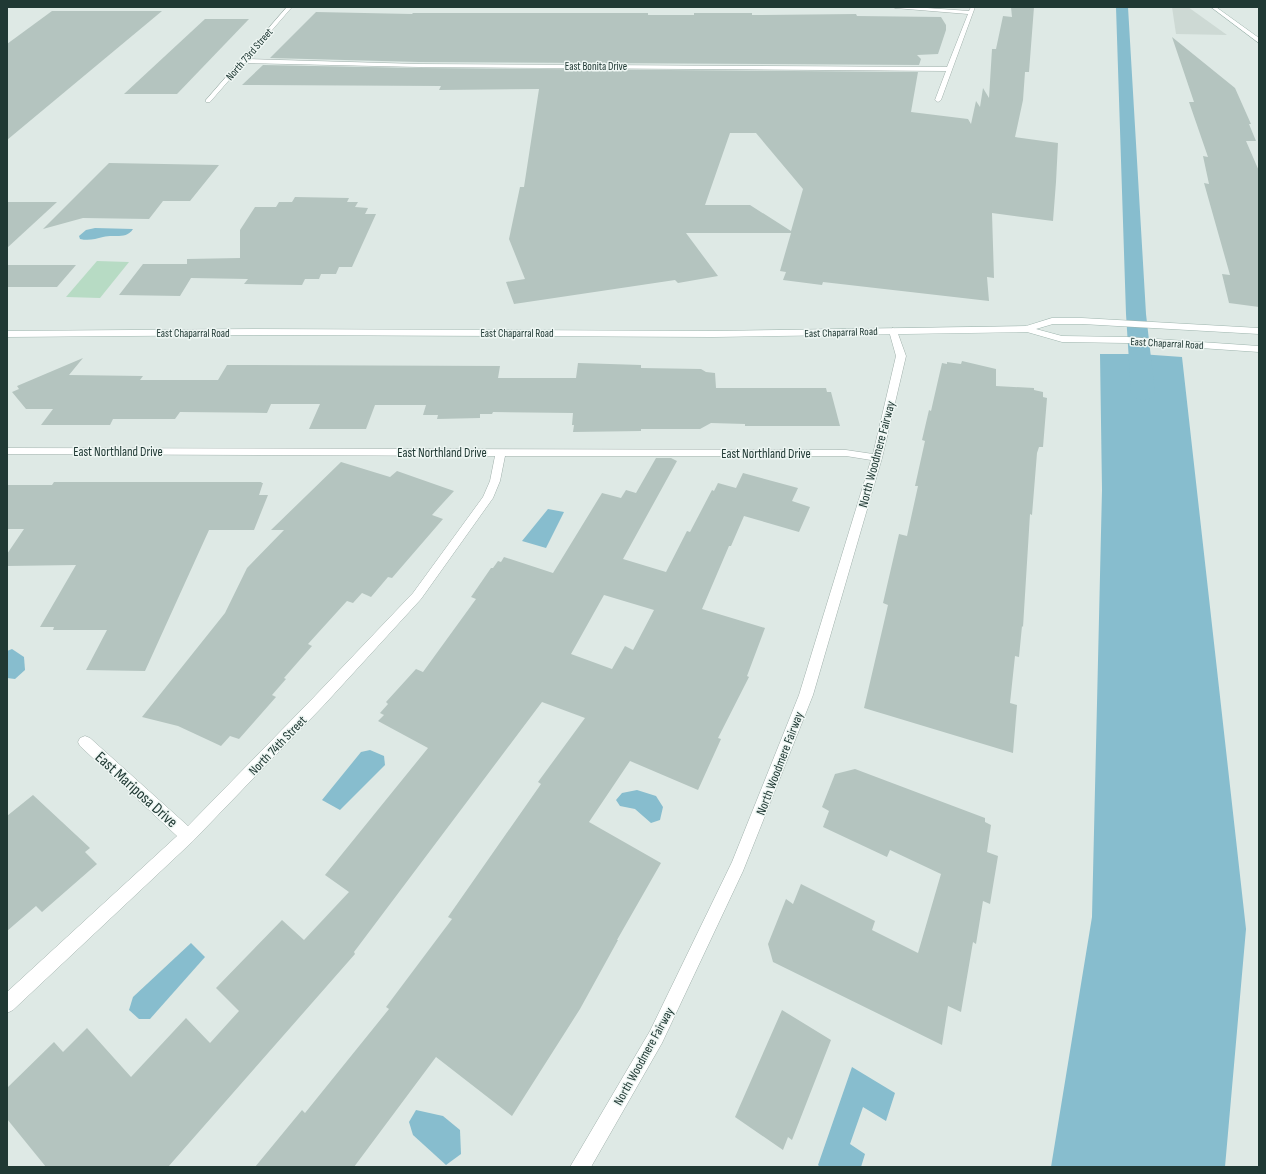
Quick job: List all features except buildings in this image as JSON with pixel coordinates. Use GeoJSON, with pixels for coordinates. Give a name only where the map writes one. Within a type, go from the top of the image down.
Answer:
{"type":"FeatureCollection","features":[{"type":"Feature","properties":{"kind":"street","name":"North 73rd Street"},"geometry":{"type":"LineString","coordinates":[[208,101],[290,7]]}},
{"type":"Feature","properties":{"kind":"street"},"geometry":{"type":"LineString","coordinates":[[895,7],[970,13]]}},
{"type":"Feature","properties":{"kind":"street"},"geometry":{"type":"LineString","coordinates":[[938,100],[973,7]]}},
{"type":"Feature","properties":{"kind":"street"},"geometry":{"type":"LineString","coordinates":[[1213,7],[1259,40]]}},
{"type":"Feature","properties":{"kind":"street","name":"East Bonita Drive"},"geometry":{"type":"LineString","coordinates":[[243,61],[435,66],[817,66],[949,69]]}},
{"type":"Feature","properties":{"kind":"street","name":"East Chaparral Road"},"geometry":{"type":"LineString","coordinates":[[1028,329],[1052,321],[1082,321],[1259,330]]}},
{"type":"Feature","properties":{"kind":"street","name":"East Chaparral Road"},"geometry":{"type":"LineString","coordinates":[[7,334],[253,332],[720,334],[1028,329],[1062,339],[1182,343],[1259,348]]}},
{"type":"Feature","properties":{"kind":"street","name":"North Woodmere Fairway"},"geometry":{"type":"LineString","coordinates":[[580,1167],[656,1037],[738,866],[806,695],[877,458],[901,356],[893,331]]}},
{"type":"Feature","properties":{"kind":"street","name":"East Northland Drive"},"geometry":{"type":"LineString","coordinates":[[7,451],[846,453],[877,458]]}},
{"type":"Feature","properties":{"kind":"street","name":"North 74th Street"},"geometry":{"type":"LineString","coordinates":[[7,1004],[188,836],[320,701],[417,596],[488,498],[496,482],[501,452]]}},
{"type":"Feature","properties":{"kind":"street","name":"East Mariposa Drive"},"geometry":{"type":"LineString","coordinates":[[85,742],[188,836]]}},
{"type":"Feature","properties":{"kind":"shaded area"},"geometry":{"type":"Polygon","coordinates":[[[1172,7],[1188,7],[1227,35],[1176,34],[1172,7]]]}},
{"type":"Feature","properties":{"kind":"green space"},"geometry":{"type":"Polygon","coordinates":[[[97,261],[129,262],[100,298],[66,297],[97,261]]]}},
{"type":"Feature","properties":{"kind":"water"},"geometry":{"type":"Polygon","coordinates":[[[95,228],[133,229],[123,236],[107,236],[89,240],[80,239],[79,236],[86,230],[95,228]]]}},
{"type":"Feature","properties":{"kind":"water"},"geometry":{"type":"Polygon","coordinates":[[[1100,354],[1140,354],[1182,357],[1246,929],[1225,1167],[1051,1167],[1092,917],[1102,490],[1100,354]]]}},
{"type":"Feature","properties":{"kind":"water"},"geometry":{"type":"Polygon","coordinates":[[[548,509],[564,512],[546,548],[522,541],[548,509]]]}},
{"type":"Feature","properties":{"kind":"water"},"geometry":{"type":"Polygon","coordinates":[[[12,649],[24,657],[25,670],[15,679],[7,678],[7,651],[12,649]]]}},
{"type":"Feature","properties":{"kind":"water"},"geometry":{"type":"Polygon","coordinates":[[[370,750],[384,756],[385,765],[340,810],[322,800],[361,752],[370,750]]]}},
{"type":"Feature","properties":{"kind":"water"},"geometry":{"type":"Polygon","coordinates":[[[637,790],[656,796],[663,807],[660,820],[651,823],[635,809],[620,806],[616,800],[622,793],[637,790]]]}},
{"type":"Feature","properties":{"kind":"water"},"geometry":{"type":"Polygon","coordinates":[[[191,943],[205,957],[150,1019],[139,1019],[129,1010],[133,997],[191,943]]]}},
{"type":"Feature","properties":{"kind":"water"},"geometry":{"type":"Polygon","coordinates":[[[852,1067],[895,1093],[886,1121],[863,1107],[850,1144],[865,1154],[861,1167],[820,1167],[818,1165],[852,1067]]]}},
{"type":"Feature","properties":{"kind":"water"},"geometry":{"type":"Polygon","coordinates":[[[416,1110],[443,1116],[460,1130],[461,1154],[446,1165],[413,1135],[409,1122],[416,1110]]]}},
{"type":"Feature","properties":{"kind":"waterway"},"geometry":{"type":"LineString","coordinates":[[1122,7],[1136,314],[1143,393]]}}]}
